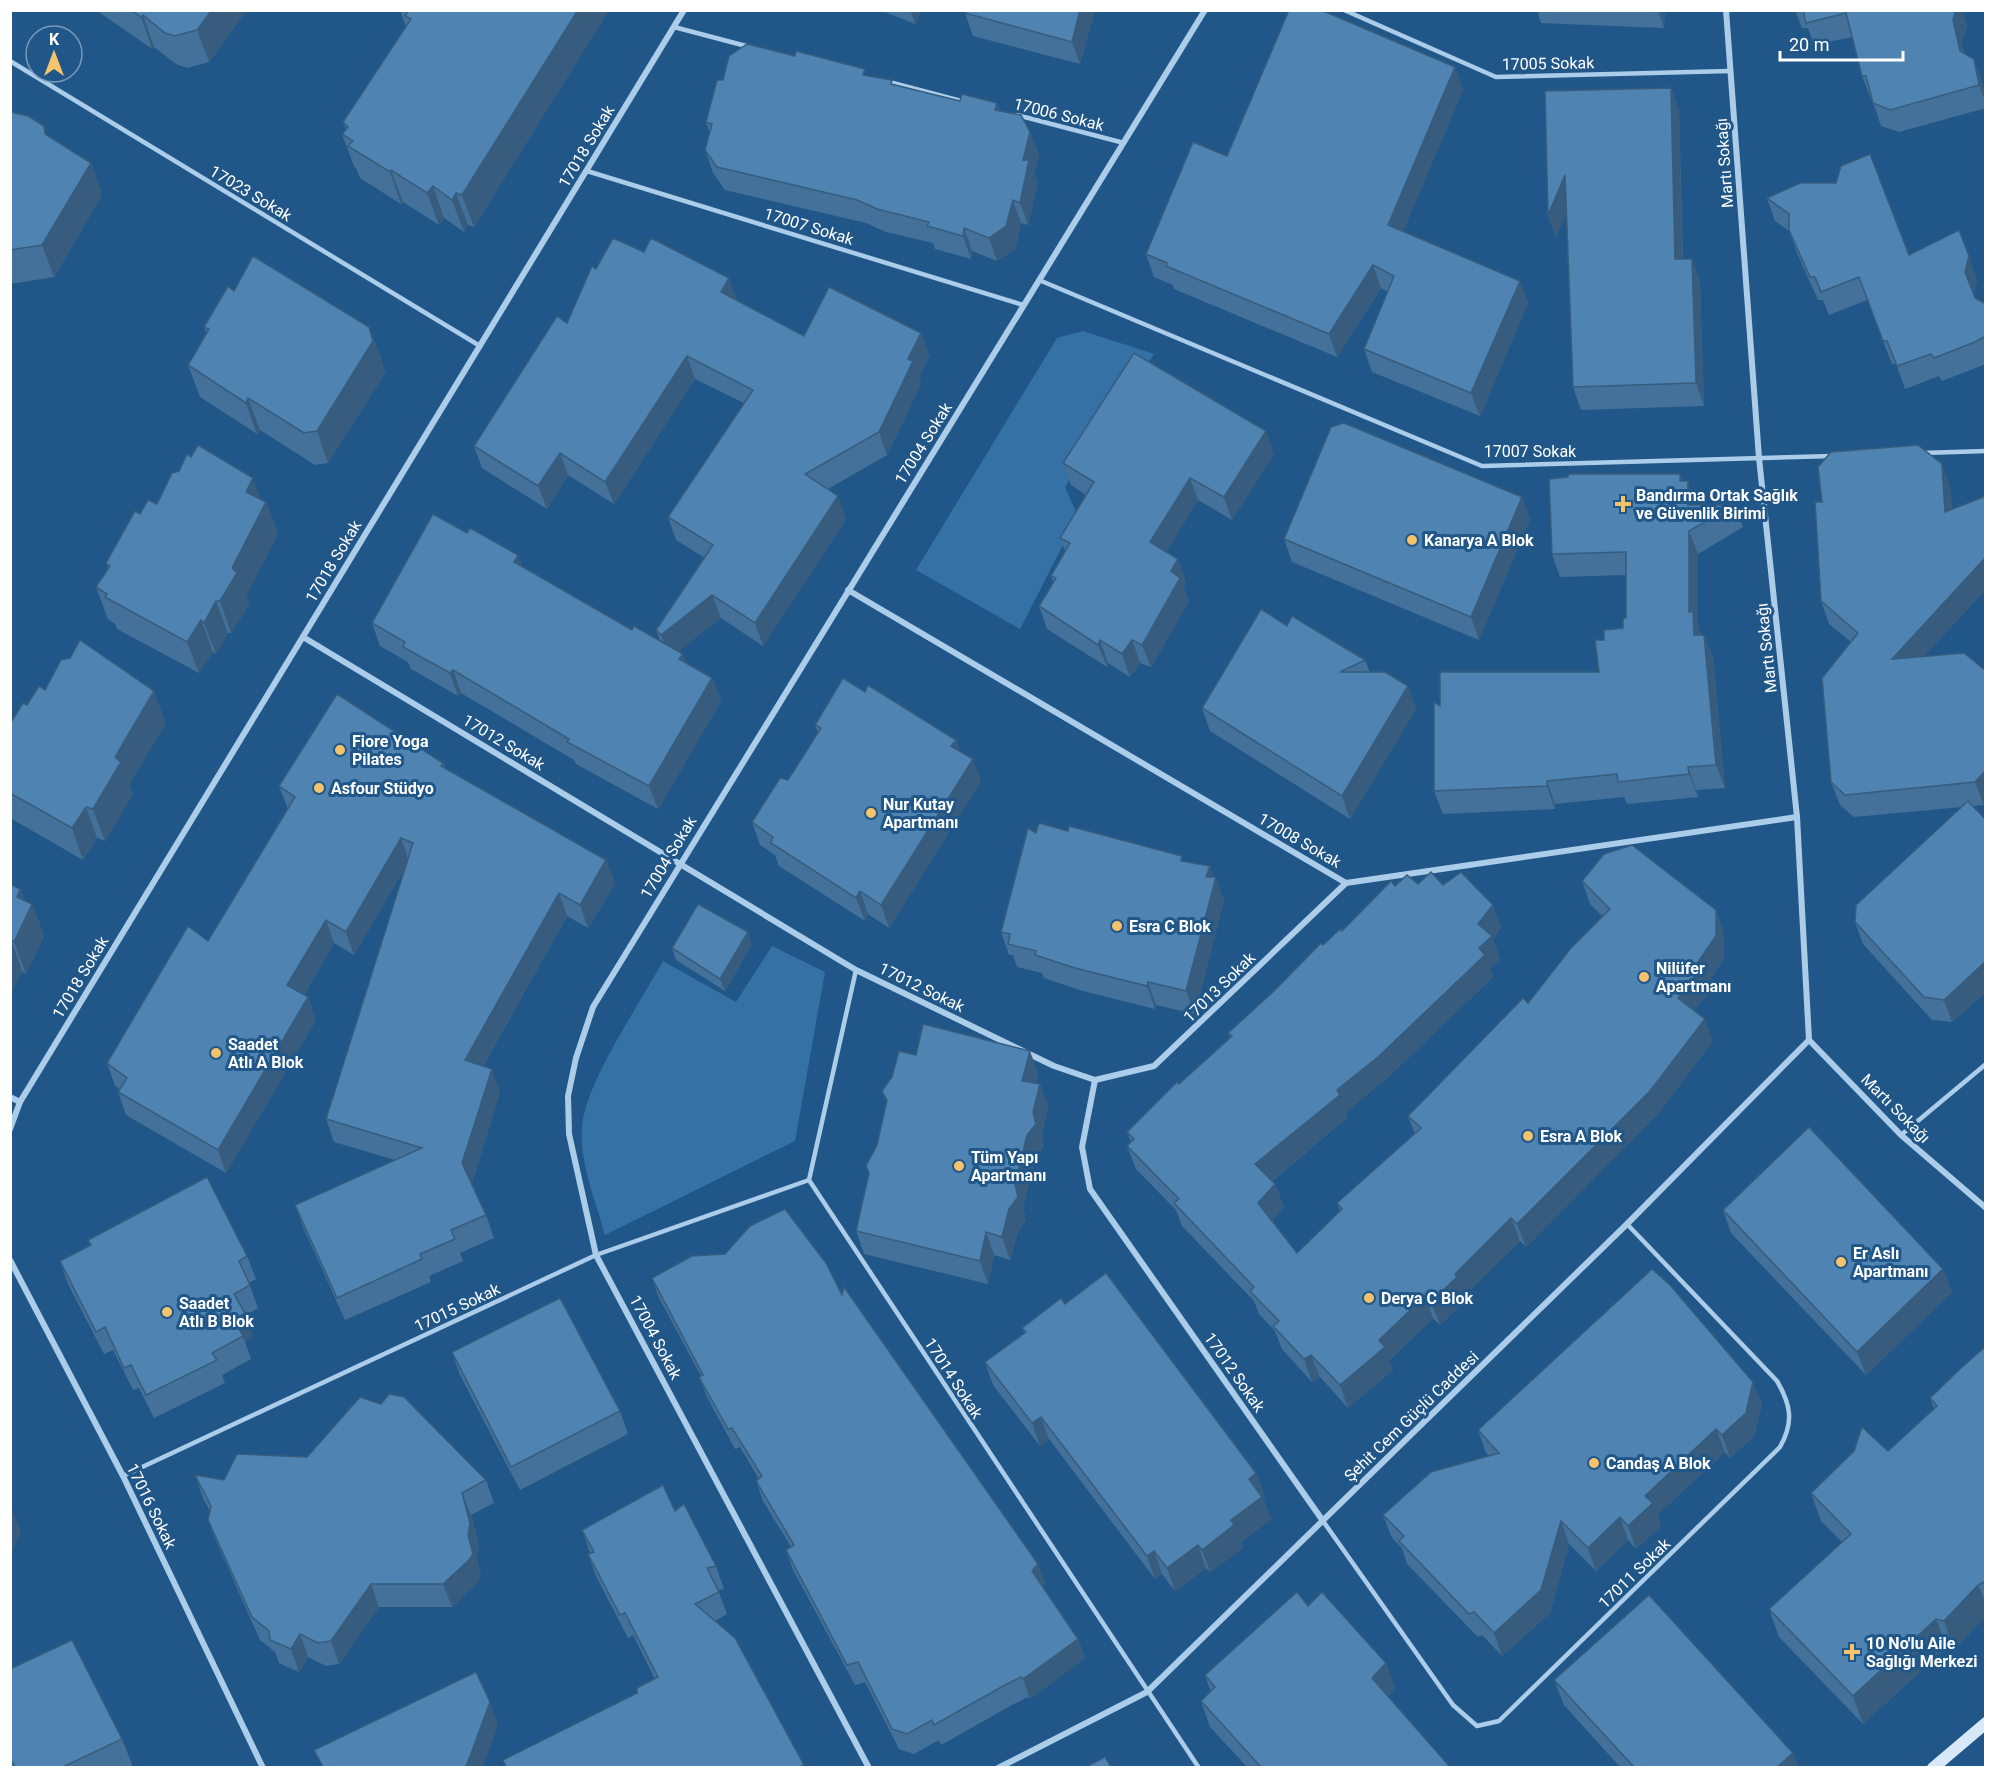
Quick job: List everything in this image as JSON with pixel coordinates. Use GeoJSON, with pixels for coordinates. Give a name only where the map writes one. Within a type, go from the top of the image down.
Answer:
{"type":"FeatureCollection","features":[{"type":"Feature","properties":{"kind":"main road"},"geometry":{"type":"LineString","coordinates":[[1934,1767],[1986,1723]]}},
{"type":"Feature","properties":{"kind":"street","name":"17018 Sokak"},"geometry":{"type":"LineString","coordinates":[[10,1129],[20,1102],[684,10]]}},
{"type":"Feature","properties":{"kind":"street","name":"17004 Sokak"},"geometry":{"type":"LineString","coordinates":[[869,1767],[597,1255],[569,1134],[568,1096],[576,1058],[593,1008],[1205,10]]}},
{"type":"Feature","properties":{"kind":"street","name":"Martı Sokağı"},"geometry":{"type":"LineString","coordinates":[[1726,10],[1759,458],[1797,817],[1809,1040],[1901,1135],[1986,1208]]}},
{"type":"Feature","properties":{"kind":"street","name":"17008 Sokak"},"geometry":{"type":"LineString","coordinates":[[848,590],[1346,883],[1797,817]]}},
{"type":"Feature","properties":{"kind":"street","name":"17012 Sokak"},"geometry":{"type":"LineString","coordinates":[[303,637],[856,970],[1054,1066],[1095,1080],[1082,1147],[1090,1189],[1323,1521]]}},
{"type":"Feature","properties":{"kind":"street","name":"17013 Sokak"},"geometry":{"type":"LineString","coordinates":[[1095,1080],[1154,1066],[1346,883]]}},
{"type":"Feature","properties":{"kind":"street","name":"Şehit Cem Güçlü Caddesi"},"geometry":{"type":"LineString","coordinates":[[998,1767],[1147,1692],[1627,1224],[1809,1040]]}},
{"type":"Feature","properties":{"kind":"street"},"geometry":{"type":"LineString","coordinates":[[10,1097],[20,1102]]}},
{"type":"Feature","properties":{"kind":"street","name":"17016 Sokak"},"geometry":{"type":"LineString","coordinates":[[10,1260],[123,1476],[263,1767]]}},
{"type":"Feature","properties":{"kind":"lane","name":"17005 Sokak"},"geometry":{"type":"LineString","coordinates":[[1344,10],[1496,77],[1730,70]]}},
{"type":"Feature","properties":{"kind":"lane"},"geometry":{"type":"LineString","coordinates":[[674,27],[755,48]]}},
{"type":"Feature","properties":{"kind":"lane","name":"17023 Sokak"},"geometry":{"type":"LineString","coordinates":[[10,61],[480,346]]}},
{"type":"Feature","properties":{"kind":"lane"},"geometry":{"type":"LineString","coordinates":[[882,80],[974,104]]}},
{"type":"Feature","properties":{"kind":"lane","name":"17006 Sokak"},"geometry":{"type":"LineString","coordinates":[[1008,113],[1124,142]]}},
{"type":"Feature","properties":{"kind":"lane","name":"17007 Sokak"},"geometry":{"type":"LineString","coordinates":[[587,171],[1023,305]]}},
{"type":"Feature","properties":{"kind":"lane","name":"17007 Sokak"},"geometry":{"type":"LineString","coordinates":[[1039,280],[1482,466],[1842,456]]}},
{"type":"Feature","properties":{"kind":"lane"},"geometry":{"type":"LineString","coordinates":[[1914,454],[1986,452]]}},
{"type":"Feature","properties":{"kind":"lane"},"geometry":{"type":"LineString","coordinates":[[809,1180],[856,970]]}},
{"type":"Feature","properties":{"kind":"lane"},"geometry":{"type":"LineString","coordinates":[[1901,1135],[1986,1064]]}},
{"type":"Feature","properties":{"kind":"lane","name":"17015 Sokak"},"geometry":{"type":"LineString","coordinates":[[123,1476],[597,1255],[809,1180]]}},
{"type":"Feature","properties":{"kind":"lane","name":"17014 Sokak"},"geometry":{"type":"LineString","coordinates":[[809,1180],[1147,1692],[1199,1767]]}},
{"type":"Feature","properties":{"kind":"lane","name":"17011 Sokak"},"geometry":{"type":"LineString","coordinates":[[1323,1521],[1453,1705],[1478,1726],[1499,1721],[1771,1456],[1788,1433],[1788,1399],[1777,1381],[1627,1224]]}},
{"type":"Feature","properties":{"kind":"shaded area"},"geometry":{"type":"Polygon","coordinates":[[[1083,331],[1154,354],[1065,487],[1078,516],[1020,629],[916,570],[1057,338],[1083,331]]]}},
{"type":"Feature","properties":{"kind":"shaded area"},"geometry":{"type":"Polygon","coordinates":[[[772,946],[825,972],[795,1141],[605,1235],[583,1154],[582,1127],[585,1109],[593,1088],[628,1020],[663,961],[736,1002],[772,946]]]}},
{"type":"Feature","properties":{"kind":"building"},"geometry":{"type":"Polygon","coordinates":[[[131,10],[212,10],[197,30],[175,36],[165,33],[143,15],[141,17],[131,10]]]}},
{"type":"Feature","properties":{"kind":"building"},"geometry":{"type":"Polygon","coordinates":[[[409,10],[578,10],[462,195],[456,193],[452,200],[433,186],[427,193],[391,170],[390,172],[348,146],[353,141],[342,134],[348,127],[343,122],[411,19],[405,16],[409,10]]]}},
{"type":"Feature","properties":{"kind":"building"},"geometry":{"type":"Polygon","coordinates":[[[966,10],[1080,10],[1072,42],[965,13],[966,10]]]}},
{"type":"Feature","properties":{"kind":"building"},"geometry":{"type":"Polygon","coordinates":[[[1289,10],[1321,10],[1455,67],[1388,225],[1520,281],[1471,393],[1364,349],[1394,276],[1373,265],[1329,334],[1166,266],[1167,263],[1146,254],[1193,142],[1227,156],[1289,10]]]}},
{"type":"Feature","properties":{"kind":"building"},"geometry":{"type":"Polygon","coordinates":[[[1803,10],[1956,10],[1953,20],[1960,51],[1974,59],[1979,85],[1890,110],[1873,103],[1866,76],[1862,76],[1846,13],[1806,23],[1803,10]]]}},
{"type":"Feature","properties":{"kind":"building"},"geometry":{"type":"Polygon","coordinates":[[[747,44],[795,56],[796,51],[865,69],[863,75],[892,80],[891,84],[960,101],[962,94],[997,103],[995,110],[1021,115],[1030,132],[1023,160],[1029,160],[1020,203],[1013,200],[1006,226],[989,238],[964,228],[963,236],[927,226],[929,222],[877,209],[857,200],[717,167],[705,150],[712,124],[706,122],[717,80],[723,80],[729,56],[747,44]]]}},
{"type":"Feature","properties":{"kind":"building"},"geometry":{"type":"Polygon","coordinates":[[[1671,88],[1675,259],[1692,259],[1696,383],[1573,387],[1565,175],[1548,215],[1545,91],[1671,88]]]}},
{"type":"Feature","properties":{"kind":"building"},"geometry":{"type":"Polygon","coordinates":[[[10,112],[28,116],[44,126],[45,134],[91,163],[42,245],[10,250],[10,112]]]}},
{"type":"Feature","properties":{"kind":"building"},"geometry":{"type":"Polygon","coordinates":[[[1870,154],[1909,255],[1959,230],[1969,256],[1965,272],[1975,298],[1986,304],[1986,336],[1934,358],[1931,354],[1897,366],[1887,341],[1883,341],[1859,277],[1821,292],[1815,277],[1810,277],[1789,230],[1789,214],[1767,198],[1800,183],[1836,183],[1841,166],[1870,154]]]}},
{"type":"Feature","properties":{"kind":"building"},"geometry":{"type":"Polygon","coordinates":[[[613,238],[644,252],[651,238],[729,278],[721,292],[804,336],[829,287],[921,333],[908,359],[913,361],[879,432],[805,474],[838,496],[755,623],[712,595],[661,635],[656,630],[713,545],[668,517],[753,390],[687,356],[605,482],[560,453],[538,486],[474,446],[557,316],[567,323],[592,266],[596,269],[613,238]]]}},
{"type":"Feature","properties":{"kind":"building"},"geometry":{"type":"Polygon","coordinates":[[[253,256],[369,327],[373,341],[317,431],[304,433],[248,398],[246,403],[188,365],[209,329],[204,327],[228,286],[234,291],[253,256]]]}},
{"type":"Feature","properties":{"kind":"building"},"geometry":{"type":"Polygon","coordinates":[[[1134,353],[1266,431],[1224,497],[1190,478],[1150,542],[1178,559],[1171,571],[1180,578],[1142,645],[1132,640],[1122,654],[1100,640],[1098,645],[1039,606],[1056,578],[1051,576],[1070,543],[1060,538],[1094,482],[1063,463],[1134,353]]]}},
{"type":"Feature","properties":{"kind":"building","name":"Kanarya A Blok"},"geometry":{"type":"Polygon","coordinates":[[[1344,423],[1522,497],[1471,617],[1284,539],[1331,427],[1344,423]]]}},
{"type":"Feature","properties":{"kind":"building"},"geometry":{"type":"Polygon","coordinates":[[[198,445],[253,478],[246,492],[266,502],[232,568],[237,573],[220,601],[216,601],[204,623],[201,620],[187,642],[105,597],[107,594],[96,587],[110,566],[106,563],[135,511],[140,514],[148,500],[157,504],[172,473],[179,471],[187,454],[191,457],[198,445]]]}},
{"type":"Feature","properties":{"kind":"building"},"geometry":{"type":"Polygon","coordinates":[[[1918,445],[1942,464],[1945,512],[1986,496],[1986,557],[1892,659],[1964,653],[1986,671],[1986,770],[1975,782],[1845,795],[1831,782],[1822,678],[1858,633],[1821,601],[1815,502],[1822,502],[1818,467],[1831,452],[1918,445]]]}},
{"type":"Feature","properties":{"kind":"building"},"geometry":{"type":"Polygon","coordinates":[[[1568,474],[1680,474],[1680,481],[1688,481],[1688,505],[1735,505],[1689,531],[1689,612],[1693,611],[1694,635],[1704,635],[1716,765],[1688,767],[1689,774],[1618,782],[1617,774],[1547,781],[1547,786],[1434,791],[1434,702],[1440,706],[1440,672],[1599,672],[1595,640],[1604,640],[1604,630],[1623,628],[1623,618],[1626,618],[1626,552],[1552,554],[1549,479],[1568,477],[1568,474]]]}},
{"type":"Feature","properties":{"kind":"building"},"geometry":{"type":"Polygon","coordinates":[[[433,514],[467,533],[470,528],[518,555],[514,562],[632,630],[634,626],[683,654],[679,659],[712,678],[649,786],[567,742],[569,739],[453,670],[450,673],[403,647],[405,642],[372,623],[433,514]]]}},
{"type":"Feature","properties":{"kind":"building"},"geometry":{"type":"Polygon","coordinates":[[[1261,609],[1287,626],[1292,616],[1365,660],[1340,672],[1385,672],[1408,686],[1342,796],[1202,708],[1261,609]]]}},
{"type":"Feature","properties":{"kind":"building"},"geometry":{"type":"Polygon","coordinates":[[[80,640],[154,691],[115,757],[121,762],[93,809],[86,807],[72,828],[10,793],[10,724],[23,703],[27,705],[39,686],[45,690],[61,660],[70,658],[80,640]]]}},
{"type":"Feature","properties":{"kind":"building","name":"Nur Kutay Apartmanı"},"geometry":{"type":"Polygon","coordinates":[[[843,678],[865,692],[868,685],[956,740],[951,746],[973,759],[881,905],[860,891],[856,898],[771,843],[773,837],[752,822],[780,778],[788,780],[821,728],[815,725],[843,678]]]}},
{"type":"Feature","properties":{"kind":"building"},"geometry":{"type":"Polygon","coordinates":[[[337,694],[443,763],[441,766],[606,860],[580,905],[559,893],[465,1060],[492,1069],[462,1163],[486,1215],[451,1230],[455,1239],[420,1254],[422,1259],[337,1298],[295,1205],[422,1148],[326,1119],[413,843],[401,838],[346,932],[326,920],[287,985],[308,997],[218,1150],[118,1092],[127,1078],[107,1063],[188,926],[208,941],[295,797],[279,786],[337,694]]]}},
{"type":"Feature","properties":{"kind":"building"},"geometry":{"type":"Polygon","coordinates":[[[1968,801],[1986,820],[1986,961],[1944,1000],[1924,997],[1855,922],[1856,905],[1968,801]]]}},
{"type":"Feature","properties":{"kind":"building","name":"Esra C Blok"},"geometry":{"type":"Polygon","coordinates":[[[1039,823],[1068,831],[1069,826],[1182,856],[1181,861],[1210,866],[1206,877],[1216,877],[1186,991],[1148,982],[1147,986],[1075,968],[1035,955],[1036,951],[1008,944],[1010,934],[1001,932],[1028,828],[1036,833],[1039,823]]]}},
{"type":"Feature","properties":{"kind":"building"},"geometry":{"type":"Polygon","coordinates":[[[1632,845],[1716,910],[1716,936],[1698,962],[1702,967],[1678,998],[1705,1019],[1650,1091],[1517,1224],[1511,1218],[1455,1274],[1457,1277],[1431,1302],[1425,1296],[1379,1340],[1385,1347],[1340,1385],[1311,1355],[1304,1359],[1273,1326],[1279,1321],[1250,1291],[1254,1287],[1174,1203],[1179,1199],[1127,1146],[1134,1139],[1127,1132],[1177,1082],[1179,1084],[1232,1036],[1228,1033],[1274,991],[1321,943],[1323,945],[1340,929],[1342,931],[1391,881],[1395,886],[1407,875],[1418,884],[1431,872],[1443,885],[1461,872],[1493,905],[1478,924],[1492,936],[1479,948],[1485,955],[1378,1057],[1337,1090],[1340,1095],[1255,1164],[1275,1184],[1258,1203],[1297,1253],[1342,1209],[1337,1203],[1421,1128],[1408,1116],[1523,998],[1528,1003],[1571,948],[1610,909],[1582,881],[1604,854],[1632,845]]]}},
{"type":"Feature","properties":{"kind":"building"},"geometry":{"type":"Polygon","coordinates":[[[10,884],[20,889],[17,897],[32,904],[14,942],[10,940],[10,884]]]}},
{"type":"Feature","properties":{"kind":"building"},"geometry":{"type":"Polygon","coordinates":[[[698,904],[748,932],[720,979],[672,948],[698,904]]]}},
{"type":"Feature","properties":{"kind":"building","name":"Tüm Yapı Apartmanı"},"geometry":{"type":"Polygon","coordinates":[[[923,1024],[1030,1051],[1022,1081],[1040,1084],[1033,1112],[1036,1124],[1027,1135],[1015,1185],[1018,1197],[1009,1209],[1002,1237],[986,1232],[980,1261],[856,1231],[869,1173],[866,1166],[877,1145],[887,1100],[882,1091],[892,1077],[899,1051],[916,1055],[923,1024]]]}},
{"type":"Feature","properties":{"kind":"building","name":"Er Aslı Apartmanı"},"geometry":{"type":"Polygon","coordinates":[[[1809,1127],[1943,1269],[1857,1352],[1723,1210],[1809,1127]]]}},
{"type":"Feature","properties":{"kind":"building","name":"Saadet Atlı B Blok"},"geometry":{"type":"Polygon","coordinates":[[[207,1177],[247,1256],[239,1261],[250,1285],[234,1294],[245,1313],[234,1320],[243,1336],[212,1353],[217,1360],[146,1395],[131,1365],[124,1368],[105,1327],[96,1332],[60,1261],[91,1245],[88,1240],[207,1177]]]}},
{"type":"Feature","properties":{"kind":"building"},"geometry":{"type":"Polygon","coordinates":[[[785,1209],[826,1263],[842,1295],[844,1287],[1038,1564],[1032,1571],[1078,1639],[1023,1679],[1021,1677],[1005,1685],[934,1725],[932,1720],[907,1734],[892,1729],[858,1662],[847,1665],[786,1550],[794,1545],[756,1481],[762,1476],[732,1428],[728,1429],[699,1377],[703,1375],[652,1278],[692,1256],[725,1254],[750,1226],[785,1209]]]}},
{"type":"Feature","properties":{"kind":"building"},"geometry":{"type":"Polygon","coordinates":[[[1652,1269],[1670,1285],[1753,1382],[1746,1413],[1722,1435],[1716,1429],[1645,1496],[1653,1503],[1628,1526],[1620,1517],[1588,1548],[1561,1521],[1541,1590],[1494,1633],[1474,1612],[1469,1614],[1399,1541],[1404,1536],[1383,1515],[1431,1472],[1499,1453],[1478,1430],[1652,1269]]]}},
{"type":"Feature","properties":{"kind":"building"},"geometry":{"type":"Polygon","coordinates":[[[1106,1273],[1256,1473],[1249,1479],[1262,1497],[1231,1520],[1234,1525],[1202,1550],[1198,1545],[1167,1568],[1154,1551],[1147,1556],[1041,1417],[1032,1423],[985,1362],[1026,1332],[1022,1328],[1061,1298],[1065,1304],[1106,1273]]]}},
{"type":"Feature","properties":{"kind":"building"},"geometry":{"type":"Polygon","coordinates":[[[560,1298],[620,1411],[511,1467],[452,1352],[560,1298]]]}},
{"type":"Feature","properties":{"kind":"building"},"geometry":{"type":"Polygon","coordinates":[[[1986,1346],[1986,1581],[1978,1585],[1944,1621],[1936,1619],[1853,1696],[1769,1609],[1851,1534],[1811,1493],[1854,1451],[1862,1427],[1888,1451],[1937,1406],[1930,1398],[1986,1346]]]}},
{"type":"Feature","properties":{"kind":"building"},"geometry":{"type":"Polygon","coordinates":[[[389,1394],[404,1397],[486,1480],[462,1493],[470,1523],[468,1535],[473,1554],[443,1584],[371,1584],[331,1641],[318,1643],[300,1634],[291,1649],[270,1640],[269,1631],[252,1617],[208,1520],[211,1506],[195,1475],[224,1480],[237,1454],[307,1457],[360,1397],[381,1404],[389,1394]]]}},
{"type":"Feature","properties":{"kind":"building"},"geometry":{"type":"Polygon","coordinates":[[[663,1485],[675,1511],[684,1504],[716,1566],[707,1568],[719,1592],[695,1604],[735,1638],[804,1765],[799,1767],[506,1767],[503,1760],[637,1693],[637,1688],[658,1677],[625,1613],[620,1615],[588,1554],[594,1552],[582,1530],[663,1485]]]}},
{"type":"Feature","properties":{"kind":"building"},"geometry":{"type":"Polygon","coordinates":[[[1297,1592],[1308,1606],[1322,1592],[1386,1663],[1372,1678],[1450,1767],[1261,1767],[1201,1701],[1215,1687],[1205,1675],[1297,1592]]]}},
{"type":"Feature","properties":{"kind":"building"},"geometry":{"type":"Polygon","coordinates":[[[1649,1595],[1793,1753],[1777,1767],[1634,1767],[1554,1680],[1649,1595]]]}},
{"type":"Feature","properties":{"kind":"building"},"geometry":{"type":"Polygon","coordinates":[[[72,1640],[122,1739],[63,1767],[15,1767],[10,1758],[10,1669],[72,1640]]]}},
{"type":"Feature","properties":{"kind":"building"},"geometry":{"type":"Polygon","coordinates":[[[476,1672],[490,1702],[466,1767],[323,1767],[314,1750],[476,1672]]]}},
{"type":"Feature","properties":{"kind":"building"},"geometry":{"type":"Polygon","coordinates":[[[1105,1757],[1111,1767],[1086,1767],[1105,1757]]]}},
{"type":"Feature","properties":{"kind":"place","name":"Bandırma Ortak Sağlık ve Güvenlik Birimi"},"geometry":{"type":"Point","coordinates":[1623,504]}},
{"type":"Feature","properties":{"kind":"place","name":"Kanarya A Blok"},"geometry":{"type":"Point","coordinates":[1412,540]}},
{"type":"Feature","properties":{"kind":"place","name":"Fiore Yoga Pilates"},"geometry":{"type":"Point","coordinates":[340,750]}},
{"type":"Feature","properties":{"kind":"place","name":"Asfour Stüdyo"},"geometry":{"type":"Point","coordinates":[319,788]}},
{"type":"Feature","properties":{"kind":"place","name":"Nur Kutay Apartmanı"},"geometry":{"type":"Point","coordinates":[871,813]}},
{"type":"Feature","properties":{"kind":"place","name":"Esra C Blok"},"geometry":{"type":"Point","coordinates":[1117,926]}},
{"type":"Feature","properties":{"kind":"place","name":"Nilüfer Apartmanı"},"geometry":{"type":"Point","coordinates":[1644,977]}},
{"type":"Feature","properties":{"kind":"place","name":"Saadet Atlı A Blok"},"geometry":{"type":"Point","coordinates":[216,1053]}},
{"type":"Feature","properties":{"kind":"place","name":"Esra A Blok"},"geometry":{"type":"Point","coordinates":[1528,1136]}},
{"type":"Feature","properties":{"kind":"place","name":"Tüm Yapı Apartmanı"},"geometry":{"type":"Point","coordinates":[959,1166]}},
{"type":"Feature","properties":{"kind":"place","name":"Er Aslı Apartmanı"},"geometry":{"type":"Point","coordinates":[1841,1262]}},
{"type":"Feature","properties":{"kind":"place","name":"Derya C Blok"},"geometry":{"type":"Point","coordinates":[1369,1298]}},
{"type":"Feature","properties":{"kind":"place","name":"Saadet Atlı B Blok"},"geometry":{"type":"Point","coordinates":[167,1312]}},
{"type":"Feature","properties":{"kind":"place","name":"Candaş A Blok"},"geometry":{"type":"Point","coordinates":[1594,1463]}},
{"type":"Feature","properties":{"kind":"place","name":"10 No'lu Aile Sağlığı Merkezi"},"geometry":{"type":"Point","coordinates":[1852,1652]}}]}
